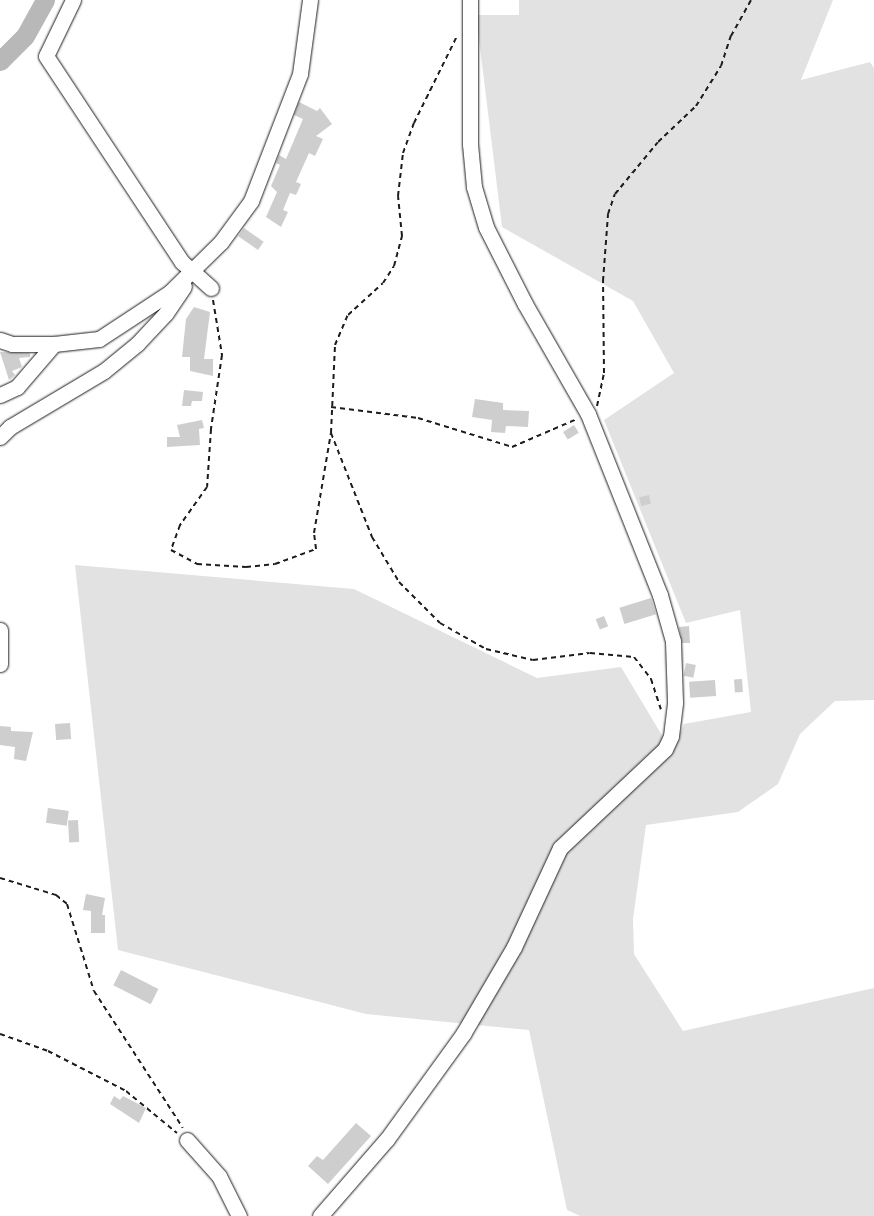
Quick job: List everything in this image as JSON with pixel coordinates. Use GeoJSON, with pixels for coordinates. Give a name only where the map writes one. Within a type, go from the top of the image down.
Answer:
{"type":"FeatureCollection","features":[{"type":"Feature","properties":{"kind":"street"},"geometry":{"type":"LineString","coordinates":[[73,0],[46,56],[182,262],[211,288]]}},
{"type":"Feature","properties":{"kind":"street"},"geometry":{"type":"LineString","coordinates":[[0,340],[12,344],[54,344],[99,339],[169,293],[193,272],[222,242],[251,201],[300,74],[310,0]]}},
{"type":"Feature","properties":{"kind":"street"},"geometry":{"type":"LineString","coordinates":[[320,1216],[387,1138],[463,1034],[514,947],[560,848],[647,768],[671,736],[677,676],[673,641],[660,595],[588,414],[512,279],[486,228],[474,187],[470,144],[470,0]]}},
{"type":"Feature","properties":{"kind":"street"},"geometry":{"type":"LineString","coordinates":[[0,437],[10,427],[104,371],[137,344],[166,313],[193,272]]}},
{"type":"Feature","properties":{"kind":"street"},"geometry":{"type":"LineString","coordinates":[[0,395],[17,387],[54,344]]}},
{"type":"Feature","properties":{"kind":"street"},"geometry":{"type":"LineString","coordinates":[[0,630],[0,664]]}},
{"type":"Feature","properties":{"kind":"street"},"geometry":{"type":"LineString","coordinates":[[187,1140],[219,1176],[239,1216]]}},
{"type":"Feature","properties":{"kind":"path"},"geometry":{"type":"LineString","coordinates":[[331,407],[418,418],[512,448],[588,414],[600,404],[604,374],[603,281],[608,214],[615,194],[658,142],[696,106],[721,66],[731,36],[751,0]]}},
{"type":"Feature","properties":{"kind":"path"},"geometry":{"type":"LineString","coordinates":[[211,288],[222,355],[211,428],[208,487],[180,525],[171,550],[197,564],[246,567],[275,564],[316,549],[314,533],[331,433],[335,345],[348,315],[383,283],[394,266],[402,236],[398,196],[403,153],[414,123],[457,37]]}},
{"type":"Feature","properties":{"kind":"path"},"geometry":{"type":"LineString","coordinates":[[331,433],[372,537],[399,582],[440,623],[486,650],[533,660],[590,653],[634,657],[651,679],[662,712]]}},
{"type":"Feature","properties":{"kind":"path"},"geometry":{"type":"LineString","coordinates":[[0,878],[56,895],[67,904],[94,991],[156,1091],[182,1125],[187,1140]]}},
{"type":"Feature","properties":{"kind":"path"},"geometry":{"type":"LineString","coordinates":[[0,1034],[48,1051],[126,1091],[187,1140]]}},
{"type":"Feature","properties":{"kind":"shaded area"},"geometry":{"type":"Polygon","coordinates":[[[519,0],[833,0],[801,80],[870,62],[874,68],[874,700],[835,701],[800,734],[778,784],[738,812],[646,825],[633,919],[634,954],[683,1031],[874,988],[874,1216],[580,1216],[567,1210],[529,1030],[366,1014],[118,950],[75,565],[354,589],[537,678],[621,667],[672,752],[684,724],[751,712],[740,610],[686,623],[604,420],[674,373],[633,301],[502,227],[476,15],[519,15],[519,0]]]}},
{"type":"Feature","properties":{"kind":"building"},"geometry":{"type":"Polygon","coordinates":[[[299,102],[317,111],[320,108],[332,124],[316,136],[323,139],[315,156],[309,153],[296,182],[301,184],[296,195],[290,193],[283,210],[288,212],[281,227],[266,217],[277,192],[271,186],[280,165],[276,163],[279,155],[286,159],[303,119],[294,115],[299,102]]]}},
{"type":"Feature","properties":{"kind":"building"},"geometry":{"type":"Polygon","coordinates":[[[244,228],[264,242],[258,250],[238,236],[244,228]]]}},
{"type":"Feature","properties":{"kind":"building"},"geometry":{"type":"Polygon","coordinates":[[[194,307],[210,312],[204,359],[213,359],[213,376],[190,371],[190,357],[182,357],[186,319],[194,307]]]}},
{"type":"Feature","properties":{"kind":"building"},"geometry":{"type":"Polygon","coordinates":[[[0,352],[30,353],[30,357],[19,358],[22,367],[12,371],[15,375],[9,380],[0,352]]]}},
{"type":"Feature","properties":{"kind":"building"},"geometry":{"type":"Polygon","coordinates":[[[184,390],[203,392],[202,401],[192,401],[191,406],[182,406],[184,390]]]}},
{"type":"Feature","properties":{"kind":"building"},"geometry":{"type":"Polygon","coordinates":[[[475,399],[503,403],[503,410],[529,411],[528,427],[506,426],[505,433],[491,432],[492,420],[472,417],[475,399]]]}},
{"type":"Feature","properties":{"kind":"building"},"geometry":{"type":"Polygon","coordinates":[[[202,420],[204,428],[199,429],[200,445],[167,447],[167,437],[180,437],[177,425],[202,420]]]}},
{"type":"Feature","properties":{"kind":"building"},"geometry":{"type":"Polygon","coordinates":[[[574,425],[579,433],[568,440],[563,432],[574,425]]]}},
{"type":"Feature","properties":{"kind":"building"},"geometry":{"type":"Polygon","coordinates":[[[649,495],[651,504],[641,506],[639,497],[649,495]]]}},
{"type":"Feature","properties":{"kind":"building"},"geometry":{"type":"Polygon","coordinates":[[[651,598],[656,614],[624,624],[619,608],[651,598]]]}},
{"type":"Feature","properties":{"kind":"building"},"geometry":{"type":"Polygon","coordinates":[[[604,616],[608,626],[600,630],[596,619],[604,616]]]}},
{"type":"Feature","properties":{"kind":"building"},"geometry":{"type":"Polygon","coordinates":[[[689,626],[690,643],[682,643],[679,627],[689,626]]]}},
{"type":"Feature","properties":{"kind":"building"},"geometry":{"type":"Polygon","coordinates":[[[686,663],[696,665],[693,678],[684,676],[686,663]]]}},
{"type":"Feature","properties":{"kind":"building"},"geometry":{"type":"Polygon","coordinates":[[[742,679],[743,692],[735,693],[734,680],[742,679]]]}},
{"type":"Feature","properties":{"kind":"building"},"geometry":{"type":"Polygon","coordinates":[[[715,680],[716,696],[690,698],[689,682],[715,680]]]}},
{"type":"Feature","properties":{"kind":"building"},"geometry":{"type":"Polygon","coordinates":[[[70,723],[71,739],[56,740],[55,724],[70,723]]]}},
{"type":"Feature","properties":{"kind":"building"},"geometry":{"type":"Polygon","coordinates":[[[0,726],[11,727],[11,731],[33,732],[26,761],[14,759],[15,747],[0,745],[0,726]]]}},
{"type":"Feature","properties":{"kind":"building"},"geometry":{"type":"Polygon","coordinates":[[[48,808],[69,811],[67,826],[46,823],[48,808]]]}},
{"type":"Feature","properties":{"kind":"building"},"geometry":{"type":"Polygon","coordinates":[[[78,820],[79,842],[69,842],[68,821],[78,820]]]}},
{"type":"Feature","properties":{"kind":"building"},"geometry":{"type":"Polygon","coordinates":[[[86,894],[105,898],[102,915],[105,915],[105,933],[91,933],[91,911],[83,910],[86,894]]]}},
{"type":"Feature","properties":{"kind":"building"},"geometry":{"type":"Polygon","coordinates":[[[121,970],[158,989],[151,1004],[113,985],[121,970]]]}},
{"type":"Feature","properties":{"kind":"building"},"geometry":{"type":"Polygon","coordinates":[[[114,1096],[120,1100],[123,1096],[146,1108],[139,1123],[110,1104],[114,1096]]]}},
{"type":"Feature","properties":{"kind":"building"},"geometry":{"type":"Polygon","coordinates":[[[356,1123],[371,1136],[328,1184],[308,1166],[317,1156],[323,1160],[356,1123]]]}},
{"type":"Feature","properties":{"kind":"waterway"},"geometry":{"type":"LineString","coordinates":[[0,61],[25,36],[45,0]]}}]}
